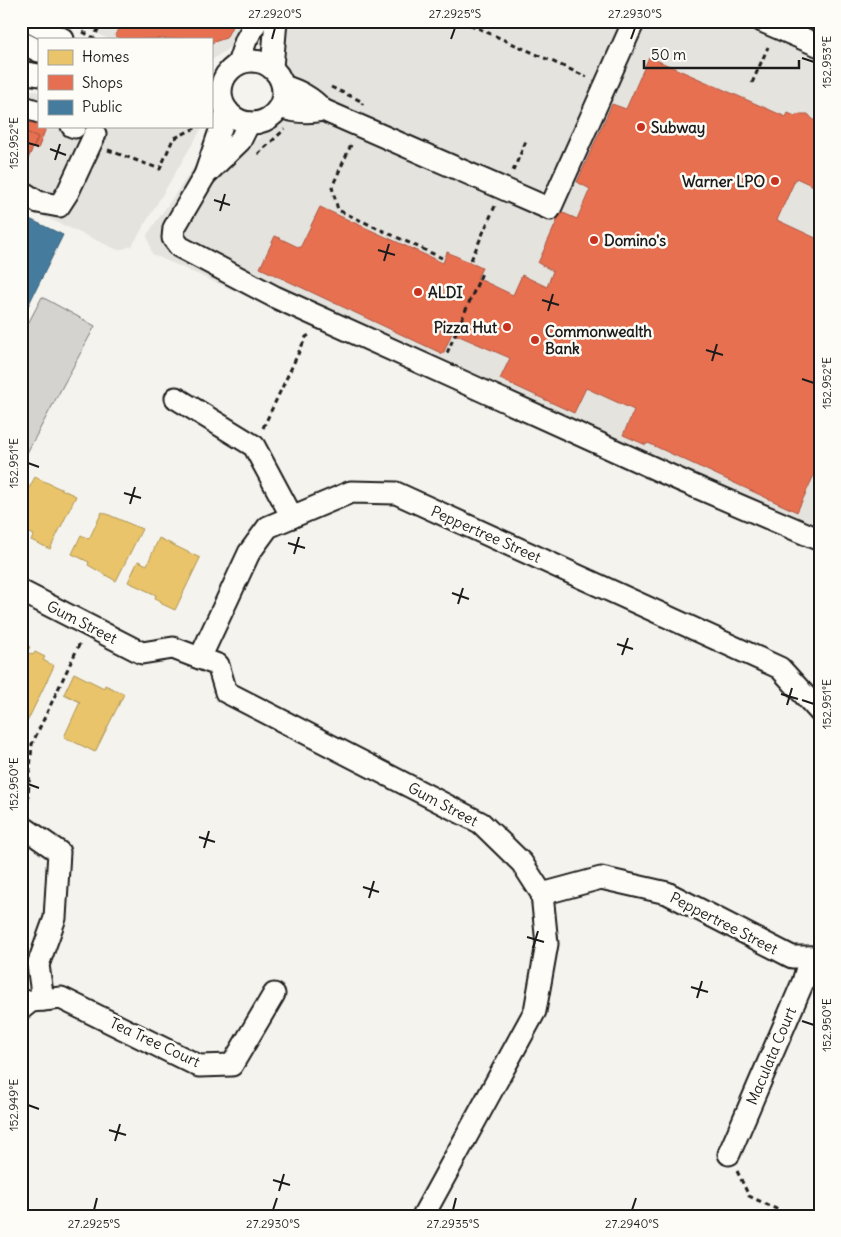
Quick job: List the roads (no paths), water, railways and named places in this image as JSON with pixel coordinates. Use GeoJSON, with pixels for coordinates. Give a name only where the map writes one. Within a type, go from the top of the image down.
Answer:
{"type":"FeatureCollection","features":[{"type":"Feature","properties":{"kind":"street"},"geometry":{"type":"LineString","coordinates":[[28,21],[61,38]]}},
{"type":"Feature","properties":{"kind":"street"},"geometry":{"type":"LineString","coordinates":[[257,21],[226,68],[221,89],[214,145],[205,175],[174,228],[173,238],[180,247],[275,297],[680,480],[820,540]]}},
{"type":"Feature","properties":{"kind":"street"},"geometry":{"type":"LineString","coordinates":[[272,68],[276,21]]}},
{"type":"Feature","properties":{"kind":"street"},"geometry":{"type":"LineString","coordinates":[[283,86],[299,91],[315,101],[323,110],[496,187],[550,208],[607,85],[634,21]]}},
{"type":"Feature","properties":{"kind":"street"},"geometry":{"type":"LineString","coordinates":[[770,25],[820,46]]}},
{"type":"Feature","properties":{"kind":"street"},"geometry":{"type":"LineString","coordinates":[[21,42],[38,50]]}},
{"type":"Feature","properties":{"kind":"street"},"geometry":{"type":"LineString","coordinates":[[220,103],[233,117],[250,123],[266,120],[280,107],[283,86],[272,68],[256,61],[226,68]]}},
{"type":"Feature","properties":{"kind":"street"},"geometry":{"type":"LineString","coordinates":[[21,72],[38,75]]}},
{"type":"Feature","properties":{"kind":"street"},"geometry":{"type":"LineString","coordinates":[[21,106],[38,112]]}},
{"type":"Feature","properties":{"kind":"street"},"geometry":{"type":"LineString","coordinates":[[280,107],[291,111],[311,112],[323,110]]}},
{"type":"Feature","properties":{"kind":"street"},"geometry":{"type":"LineString","coordinates":[[205,175],[240,141],[250,123]]}},
{"type":"Feature","properties":{"kind":"street"},"geometry":{"type":"LineString","coordinates":[[21,191],[38,202],[59,206],[101,140]]}},
{"type":"Feature","properties":{"kind":"street"},"geometry":{"type":"LineString","coordinates":[[176,398],[254,446],[292,517]]}},
{"type":"Feature","properties":{"kind":"street","name":"Peppertree Street"},"geometry":{"type":"LineString","coordinates":[[200,658],[249,553],[268,527],[351,492],[396,494],[780,668],[820,712]]}},
{"type":"Feature","properties":{"kind":"street","name":"Gum Street"},"geometry":{"type":"LineString","coordinates":[[21,591],[142,652],[173,648],[218,665],[226,692],[481,823],[522,863],[542,894],[547,944],[535,1011],[423,1216]]}},
{"type":"Feature","properties":{"kind":"street"},"geometry":{"type":"LineString","coordinates":[[21,1009],[30,1002],[52,999],[38,965],[55,918],[59,852],[26,829]]}},
{"type":"Feature","properties":{"kind":"street","name":"Peppertree Street"},"geometry":{"type":"LineString","coordinates":[[542,894],[601,878],[667,893],[792,957],[815,957]]}},
{"type":"Feature","properties":{"kind":"street","name":"Maculata Court"},"geometry":{"type":"LineString","coordinates":[[728,1154],[815,957]]}},
{"type":"Feature","properties":{"kind":"street","name":"Tea Tree Court"},"geometry":{"type":"LineString","coordinates":[[52,999],[199,1066],[232,1065],[274,994]]}},
{"type":"Feature","properties":{"kind":"place","name":"Subway"},"geometry":{"type":"Point","coordinates":[641,127]}},
{"type":"Feature","properties":{"kind":"place","name":"Warner LPO"},"geometry":{"type":"Point","coordinates":[775,181]}},
{"type":"Feature","properties":{"kind":"place","name":"Domino's"},"geometry":{"type":"Point","coordinates":[594,240]}},
{"type":"Feature","properties":{"kind":"place","name":"ALDI"},"geometry":{"type":"Point","coordinates":[418,292]}},
{"type":"Feature","properties":{"kind":"place","name":"Pizza Hut"},"geometry":{"type":"Point","coordinates":[507,327]}},
{"type":"Feature","properties":{"kind":"place","name":"Commonwealth Bank"},"geometry":{"type":"Point","coordinates":[535,340]}}]}
